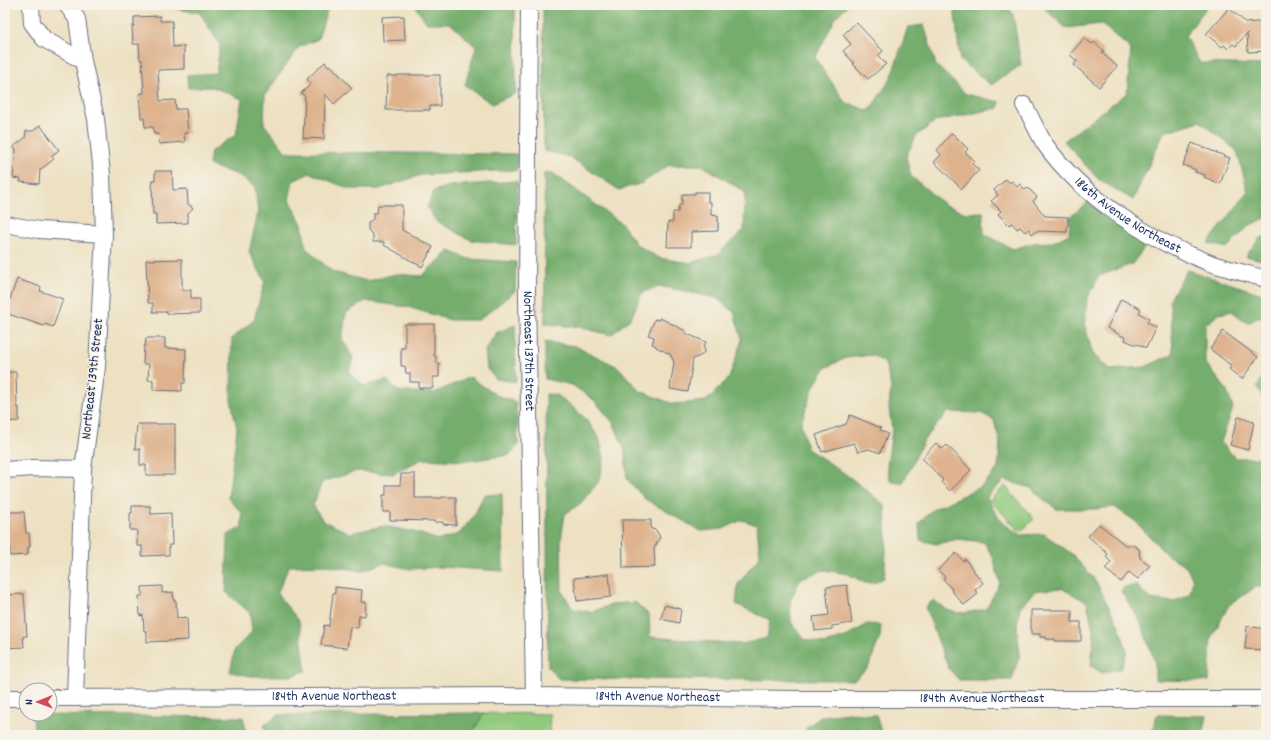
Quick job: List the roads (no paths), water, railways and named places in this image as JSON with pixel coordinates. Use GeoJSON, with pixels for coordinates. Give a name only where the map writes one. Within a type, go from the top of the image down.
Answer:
{"type":"FeatureCollection","features":[{"type":"Feature","properties":{"kind":"street"},"geometry":{"type":"LineString","coordinates":[[32,5],[32,23],[44,39],[83,60]]}},
{"type":"Feature","properties":{"kind":"street","name":"Northeast 139th Street"},"geometry":{"type":"LineString","coordinates":[[67,5],[77,19],[83,60],[96,119],[102,174],[104,234],[97,367],[83,469],[75,698]]}},
{"type":"Feature","properties":{"kind":"street","name":"Northeast 137th Street"},"geometry":{"type":"LineString","coordinates":[[529,5],[528,295],[534,696]]}},
{"type":"Feature","properties":{"kind":"street","name":"186th Avenue Northeast"},"geometry":{"type":"LineString","coordinates":[[1024,105],[1044,142],[1062,165],[1104,205],[1156,238],[1210,263],[1266,279]]}},
{"type":"Feature","properties":{"kind":"street"},"geometry":{"type":"LineString","coordinates":[[5,224],[39,230],[104,234]]}},
{"type":"Feature","properties":{"kind":"street"},"geometry":{"type":"LineString","coordinates":[[5,470],[33,468],[83,469]]}},
{"type":"Feature","properties":{"kind":"street","name":"184th Avenue Northeast"},"geometry":{"type":"LineString","coordinates":[[58,698],[534,696],[794,699],[1266,699]]}},
{"type":"Feature","properties":{"kind":"street"},"geometry":{"type":"LineString","coordinates":[[5,698],[18,698]]}}]}
